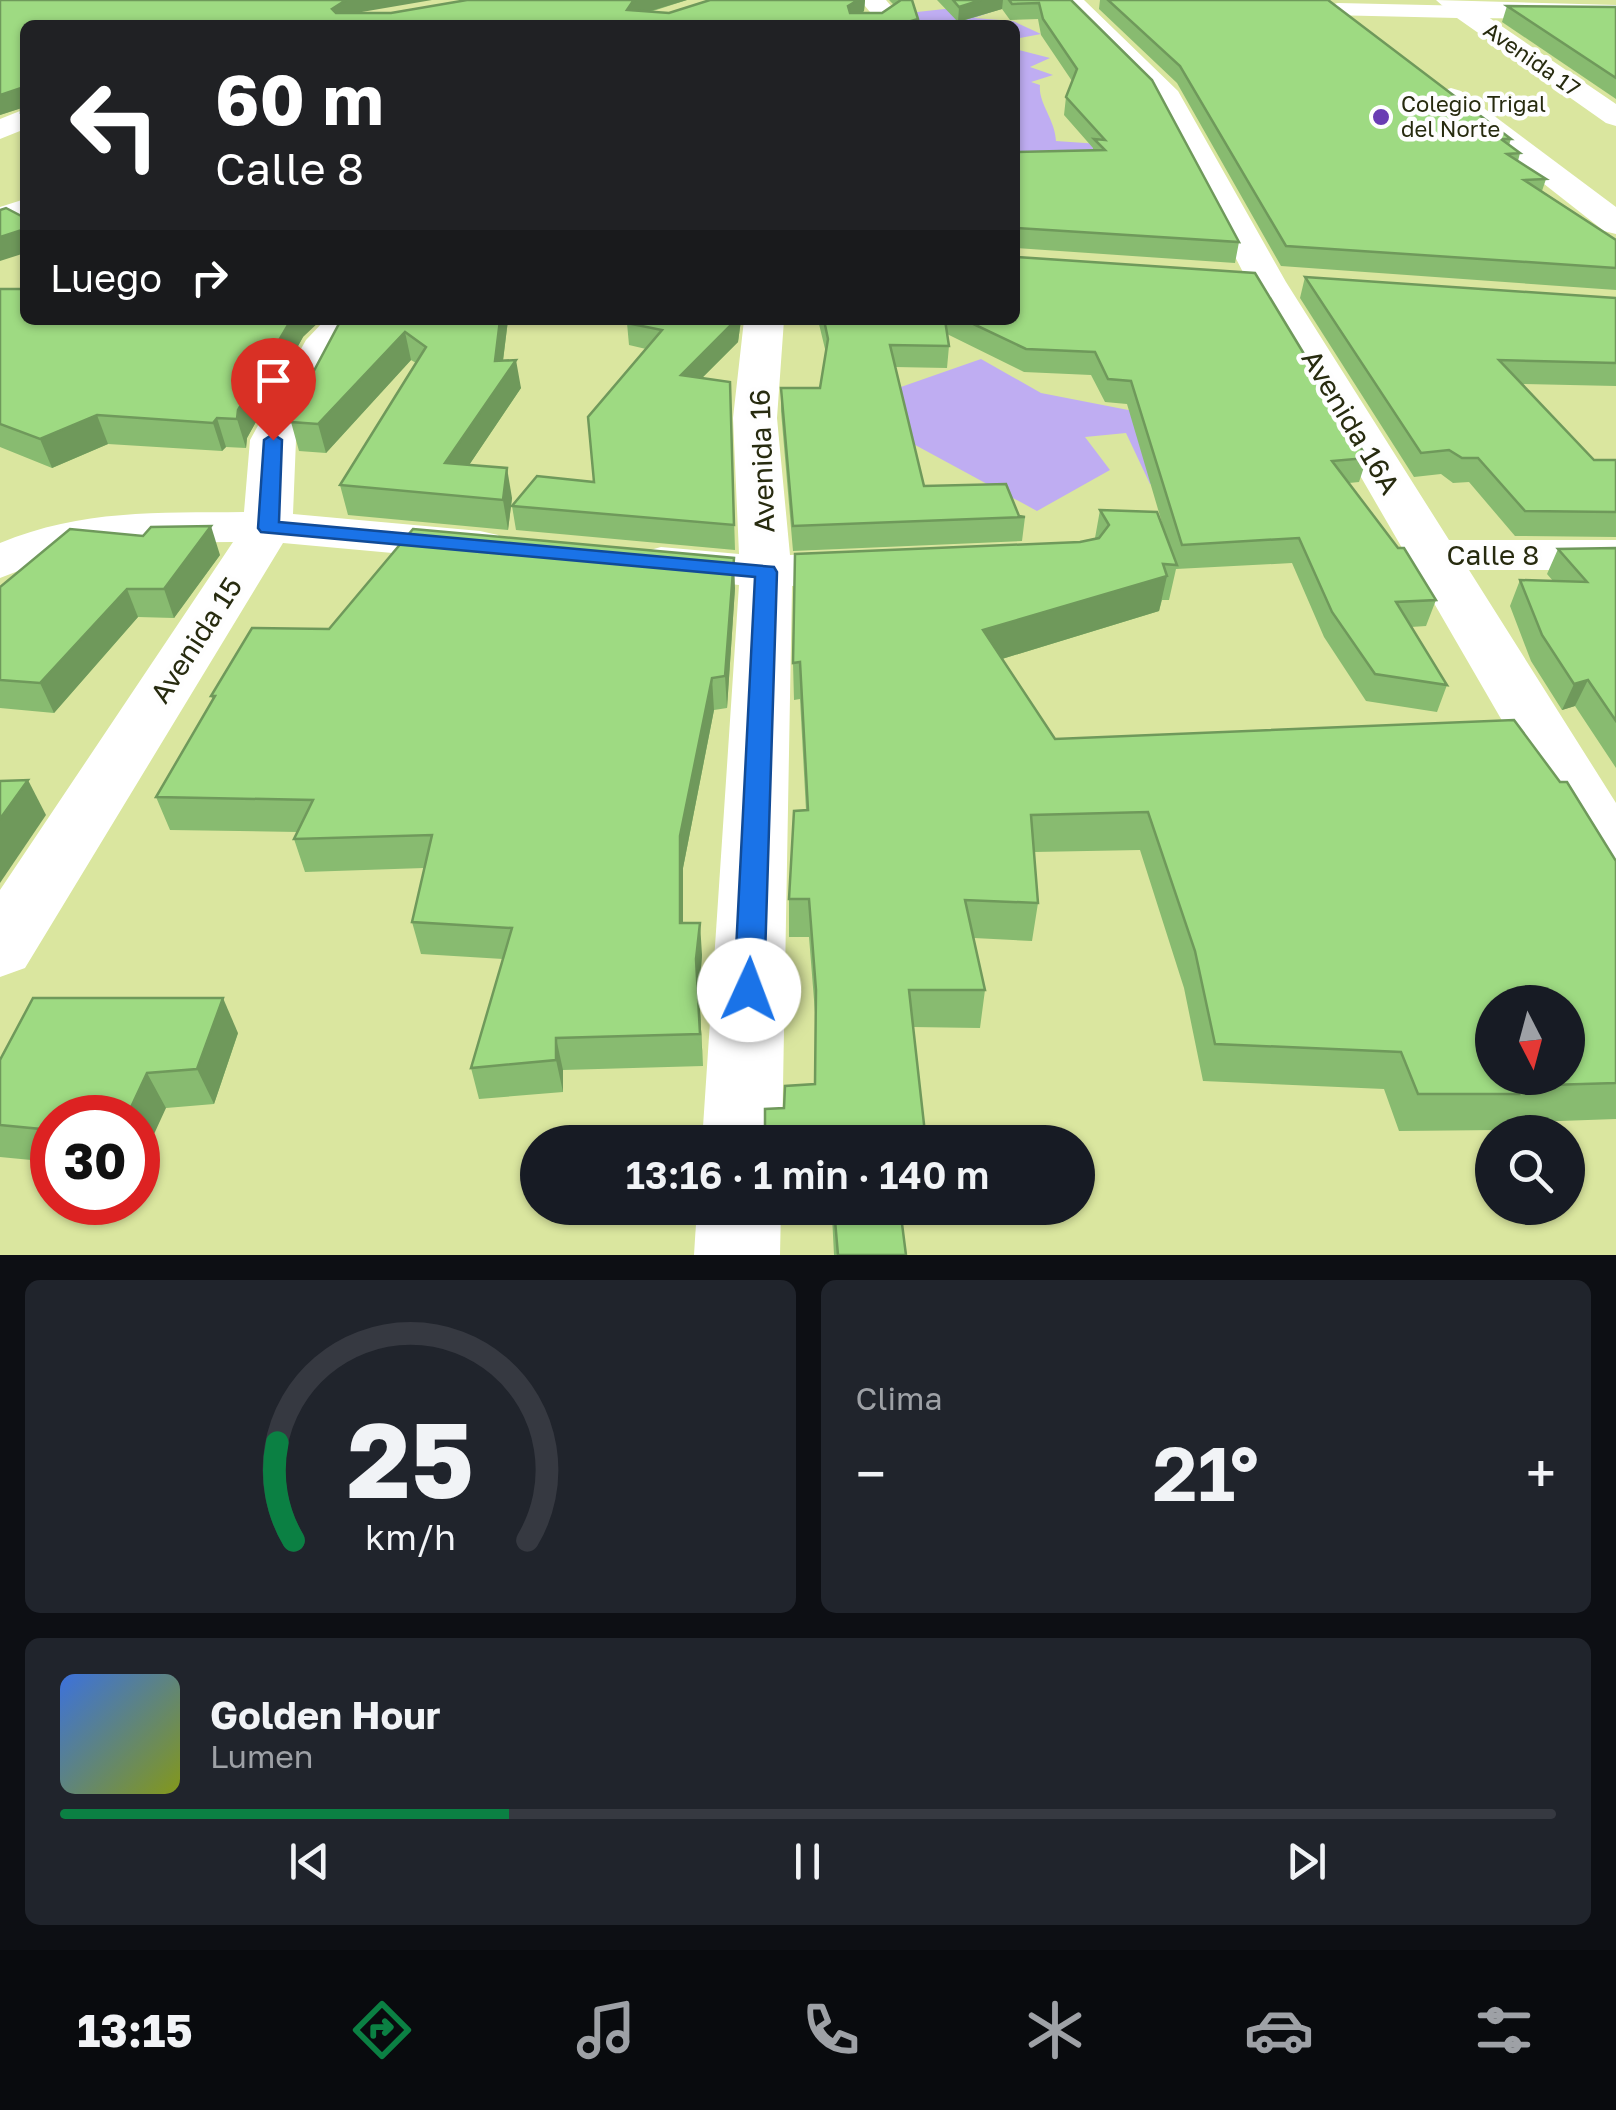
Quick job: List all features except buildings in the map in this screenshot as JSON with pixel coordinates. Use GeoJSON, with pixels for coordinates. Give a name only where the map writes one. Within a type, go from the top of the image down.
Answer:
{"type":"FeatureCollection","features":[{"type":"Feature","properties":{"kind":"street"},"geometry":{"type":"LineString","coordinates":[[872,0],[886,14],[873,20]]}},
{"type":"Feature","properties":{"kind":"street","name":"Avenida 16A"},"geometry":{"type":"LineString","coordinates":[[1070,0],[1164,91],[1267,282],[1616,858]]}},
{"type":"Feature","properties":{"kind":"street"},"geometry":{"type":"LineString","coordinates":[[1330,5],[1616,12]]}},
{"type":"Feature","properties":{"kind":"street"},"geometry":{"type":"LineString","coordinates":[[1330,5],[1369,34]]}},
{"type":"Feature","properties":{"kind":"street","name":"Avenida 17"},"geometry":{"type":"LineString","coordinates":[[1456,6],[1616,118]]}},
{"type":"Feature","properties":{"kind":"street"},"geometry":{"type":"LineString","coordinates":[[1431,81],[1616,224]]}},
{"type":"Feature","properties":{"kind":"street","name":"Avenida 15"},"geometry":{"type":"LineString","coordinates":[[0,948],[268,528],[273,440],[326,340],[343,325]]}},
{"type":"Feature","properties":{"kind":"street","name":"Avenida 16"},"geometry":{"type":"LineString","coordinates":[[743,1125],[766,572],[755,418],[764,325]]}},
{"type":"Feature","properties":{"kind":"street"},"geometry":{"type":"LineString","coordinates":[[0,562],[56,538],[109,528],[268,528],[527,551]]}},
{"type":"Feature","properties":{"kind":"street","name":"Calle 8"},"geometry":{"type":"LineString","coordinates":[[1431,555],[1616,555]]}},
{"type":"Feature","properties":{"kind":"street"},"geometry":{"type":"LineString","coordinates":[[607,558],[766,572],[920,565]]}},
{"type":"Feature","properties":{"kind":"street"},"geometry":{"type":"LineString","coordinates":[[738,1255],[739,1225]]}},
{"type":"Feature","properties":{"kind":"shaded area"},"geometry":{"type":"Polygon","coordinates":[[[963,7],[1000,9],[974,18],[1000,20],[918,20],[917,12],[963,7]]]}},
{"type":"Feature","properties":{"kind":"shaded area"},"geometry":{"type":"Polygon","coordinates":[[[1020,24],[1041,34],[1020,38],[1020,24]]]}},
{"type":"Feature","properties":{"kind":"shaded area"},"geometry":{"type":"Polygon","coordinates":[[[1020,50],[1050,58],[1030,67],[1053,75],[1031,82],[1040,85],[1056,141],[1114,145],[1020,192],[1020,50]]]}},
{"type":"Feature","properties":{"kind":"shaded area"},"geometry":{"type":"Polygon","coordinates":[[[981,359],[1041,393],[1159,416],[1253,459],[1150,484],[1126,433],[1085,437],[1110,470],[1037,511],[906,440],[878,395],[981,359]]]}},
{"type":"Feature","properties":{"kind":"place","name":"Colegio Trigal del Norte"},"geometry":{"type":"Point","coordinates":[1381,117]}},
{"type":"Feature","properties":{"kind":"route"},"geometry":{"type":"LineString","coordinates":[[273,440],[268,528],[766,572],[749,990]]}}]}
